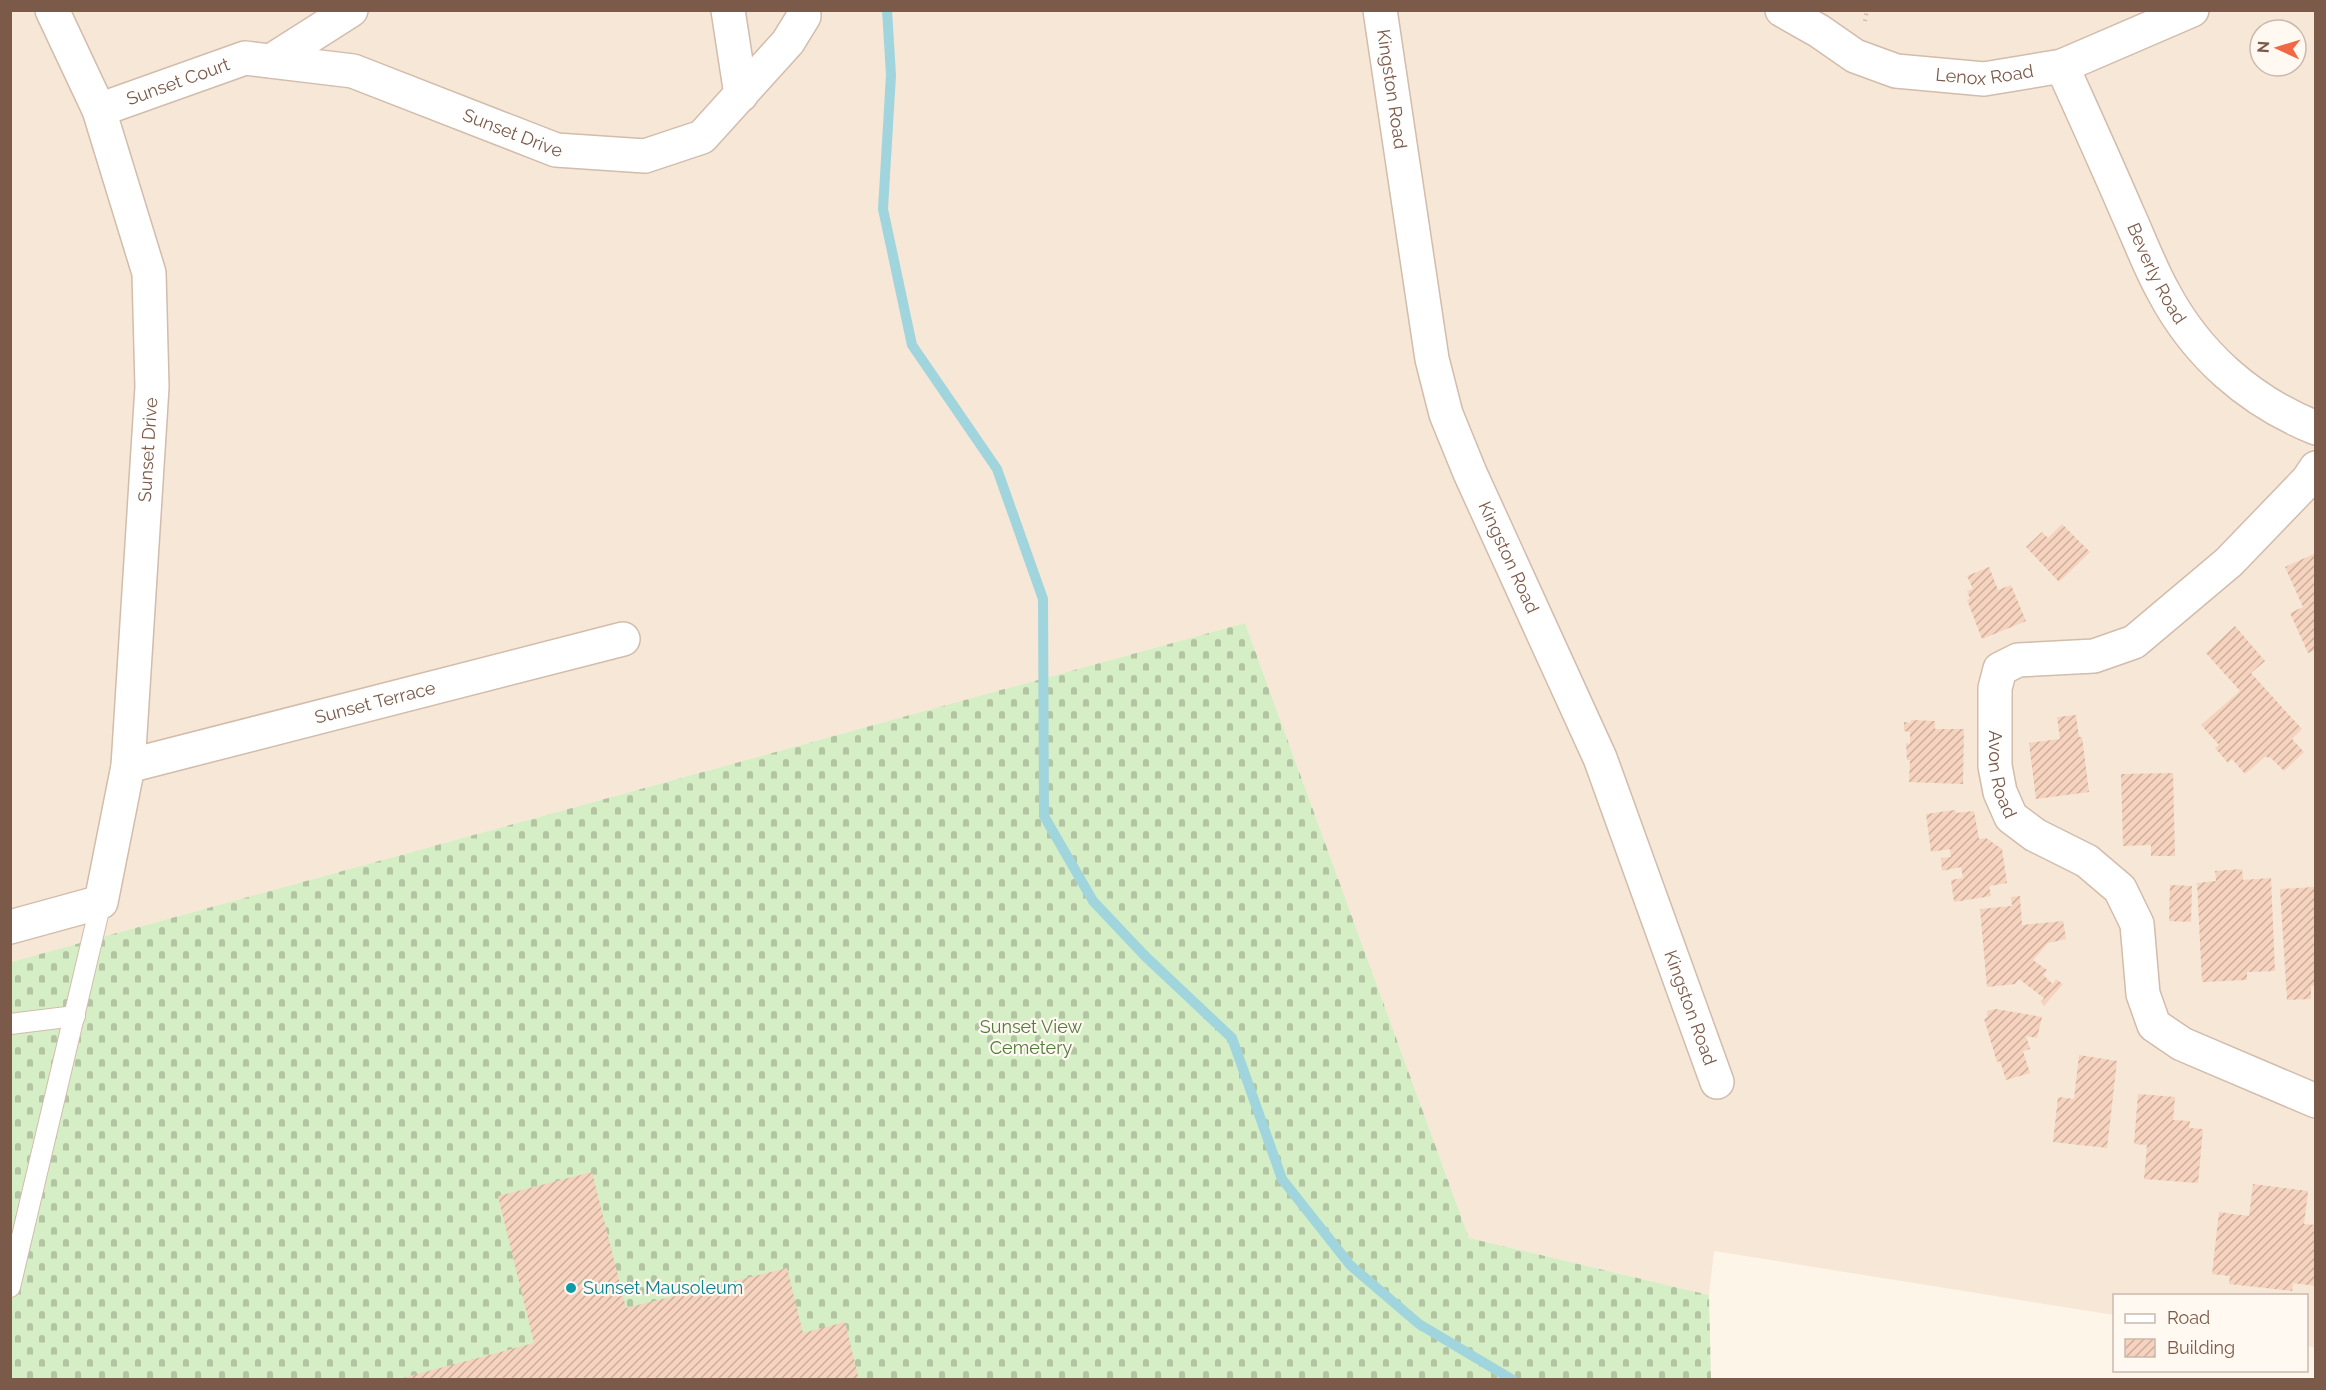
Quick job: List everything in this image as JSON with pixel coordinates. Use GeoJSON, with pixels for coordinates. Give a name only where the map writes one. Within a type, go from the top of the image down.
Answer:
{"type":"FeatureCollection","features":[{"type":"Feature","properties":{"kind":"street","name":"Sunset Drive"},"geometry":{"type":"LineString","coordinates":[[52,10],[99,110],[149,273],[152,387],[128,766],[100,902]]}},
{"type":"Feature","properties":{"kind":"street"},"geometry":{"type":"LineString","coordinates":[[271,61],[351,10]]}},
{"type":"Feature","properties":{"kind":"street","name":"Sunset Drive"},"geometry":{"type":"LineString","coordinates":[[271,61],[352,70],[556,150],[645,156],[702,137],[788,42],[804,16],[803,10]]}},
{"type":"Feature","properties":{"kind":"street","name":"Kingston Road"},"geometry":{"type":"LineString","coordinates":[[1380,10],[1432,358],[1446,414],[1470,473],[1600,758],[1717,1083]]}},
{"type":"Feature","properties":{"kind":"street","name":"Lenox Road"},"geometry":{"type":"LineString","coordinates":[[1782,10],[1856,56],[1896,71],[1984,79],[2062,66],[2192,10]]}},
{"type":"Feature","properties":{"kind":"street"},"geometry":{"type":"LineString","coordinates":[[728,19],[744,45],[764,49],[788,42]]}},
{"type":"Feature","properties":{"kind":"street"},"geometry":{"type":"LineString","coordinates":[[728,19],[741,95]]}},
{"type":"Feature","properties":{"kind":"street","name":"Sunset Court"},"geometry":{"type":"LineString","coordinates":[[99,110],[244,58],[271,61]]}},
{"type":"Feature","properties":{"kind":"street","name":"Beverly Road"},"geometry":{"type":"LineString","coordinates":[[2062,66],[2163,291],[2186,329],[2211,360],[2245,390],[2295,419],[2316,428]]}},
{"type":"Feature","properties":{"kind":"street","name":"Avon Road"},"geometry":{"type":"LineString","coordinates":[[2316,468],[2308,480],[2229,562],[2134,642],[2094,656],[2018,660],[2000,669],[1995,688],[1995,766],[2000,792],[2012,817],[2035,835],[2086,861],[2120,889],[2137,924],[2143,994],[2154,1025],[2182,1044],[2316,1101]]}},
{"type":"Feature","properties":{"kind":"street","name":"Sunset Terrace"},"geometry":{"type":"LineString","coordinates":[[128,766],[623,639]]}},
{"type":"Feature","properties":{"kind":"street"},"geometry":{"type":"LineString","coordinates":[[10,927],[100,902]]}},
{"type":"Feature","properties":{"kind":"lane"},"geometry":{"type":"LineString","coordinates":[[10,1287],[100,902]]}},
{"type":"Feature","properties":{"kind":"lane"},"geometry":{"type":"LineString","coordinates":[[10,1024],[75,1016]]}},
{"type":"Feature","properties":{"kind":"shaded area"},"geometry":{"type":"Polygon","coordinates":[[[11,11],[2315,11],[2315,1348],[2308,1346],[2308,1294],[2113,1294],[2113,1315],[1714,1251],[1709,1295],[1469,1238],[1245,623],[11,962],[11,11]]]}},
{"type":"Feature","properties":{"kind":"green space","name":"Sunset View Cemetery"},"geometry":{"type":"Polygon","coordinates":[[[1245,623],[1469,1238],[1709,1295],[1711,1380],[11,1380],[11,962],[1245,623]]]}},
{"type":"Feature","properties":{"kind":"building"},"geometry":{"type":"Polygon","coordinates":[[[2062,524],[2090,552],[2059,582],[2026,547],[2042,532],[2048,538],[2062,524]]]}},
{"type":"Feature","properties":{"kind":"building"},"geometry":{"type":"Polygon","coordinates":[[[2316,553],[2316,650],[2308,653],[2290,613],[2303,607],[2285,567],[2316,553]]]}},
{"type":"Feature","properties":{"kind":"building"},"geometry":{"type":"Polygon","coordinates":[[[1989,567],[1998,590],[2011,585],[2026,621],[1982,639],[1967,600],[1970,599],[1967,591],[1973,589],[1967,576],[1989,567]]]}},
{"type":"Feature","properties":{"kind":"building"},"geometry":{"type":"Polygon","coordinates":[[[2235,626],[2265,661],[2251,673],[2302,729],[2292,739],[2304,752],[2284,771],[2266,756],[2245,774],[2232,759],[2228,763],[2215,748],[2219,745],[2201,725],[2240,691],[2206,653],[2235,626]]]}},
{"type":"Feature","properties":{"kind":"building"},"geometry":{"type":"Polygon","coordinates":[[[2076,715],[2079,737],[2082,737],[2089,792],[2036,799],[2029,743],[2060,739],[2057,717],[2076,715]]]}},
{"type":"Feature","properties":{"kind":"building"},"geometry":{"type":"Polygon","coordinates":[[[1911,720],[1935,721],[1935,729],[1964,729],[1963,784],[1909,782],[1910,760],[1907,760],[1906,743],[1910,744],[1910,732],[1904,731],[1904,722],[1911,723],[1911,720]]]}},
{"type":"Feature","properties":{"kind":"building"},"geometry":{"type":"Polygon","coordinates":[[[2173,773],[2175,856],[2151,856],[2151,845],[2123,846],[2121,774],[2173,773]]]}},
{"type":"Feature","properties":{"kind":"building"},"geometry":{"type":"Polygon","coordinates":[[[1955,810],[1956,813],[1974,811],[1979,839],[1986,838],[2002,849],[2007,883],[1989,886],[1991,896],[1954,902],[1951,880],[1963,878],[1961,867],[1942,871],[1941,858],[1951,857],[1950,849],[1931,852],[1926,814],[1955,810]]]}},
{"type":"Feature","properties":{"kind":"building"},"geometry":{"type":"Polygon","coordinates":[[[2242,869],[2243,880],[2271,878],[2275,971],[2247,972],[2247,980],[2202,982],[2197,883],[2216,881],[2215,871],[2242,869]]]}},
{"type":"Feature","properties":{"kind":"building"},"geometry":{"type":"Polygon","coordinates":[[[2170,885],[2192,886],[2191,922],[2169,921],[2170,885]]]}},
{"type":"Feature","properties":{"kind":"building"},"geometry":{"type":"Polygon","coordinates":[[[2314,887],[2316,986],[2311,986],[2311,999],[2287,1000],[2280,889],[2314,887]]]}},
{"type":"Feature","properties":{"kind":"building"},"geometry":{"type":"Polygon","coordinates":[[[2020,896],[2022,925],[2063,921],[2066,939],[2048,943],[2033,960],[2047,970],[2043,975],[2053,984],[2056,979],[2063,984],[2044,1006],[2041,1002],[2044,998],[2019,979],[2015,984],[1987,987],[1980,909],[2012,906],[2011,897],[2020,896]]]}},
{"type":"Feature","properties":{"kind":"building"},"geometry":{"type":"Polygon","coordinates":[[[1996,1009],[2042,1017],[2037,1038],[2026,1036],[2030,1049],[2023,1051],[2030,1073],[2006,1080],[2000,1061],[1997,1062],[1984,1019],[1987,1017],[1987,1011],[1996,1009]]]}},
{"type":"Feature","properties":{"kind":"building"},"geometry":{"type":"Polygon","coordinates":[[[2079,1055],[2117,1061],[2107,1148],[2053,1142],[2058,1097],[2074,1099],[2079,1055]]]}},
{"type":"Feature","properties":{"kind":"building"},"geometry":{"type":"Polygon","coordinates":[[[2138,1094],[2175,1097],[2173,1120],[2190,1121],[2189,1128],[2203,1129],[2198,1183],[2144,1179],[2147,1145],[2134,1144],[2138,1094]]]}},
{"type":"Feature","properties":{"kind":"building","name":"Sunset Mausoleum"},"geometry":{"type":"Polygon","coordinates":[[[592,1172],[626,1308],[787,1268],[803,1333],[845,1322],[859,1380],[395,1380],[534,1343],[498,1196],[592,1172]]]}},
{"type":"Feature","properties":{"kind":"building"},"geometry":{"type":"Polygon","coordinates":[[[2253,1184],[2308,1191],[2304,1224],[2316,1225],[2316,1286],[2293,1283],[2292,1291],[2229,1284],[2230,1276],[2212,1274],[2219,1212],[2249,1216],[2253,1184]]]}},
{"type":"Feature","properties":{"kind":"waterway"},"geometry":{"type":"LineString","coordinates":[[887,10],[891,75],[883,209],[912,345],[997,469],[1043,599],[1044,816],[1093,901],[1145,956],[1232,1038],[1282,1179],[1350,1265],[1419,1324],[1513,1380]]}},
{"type":"Feature","properties":{"kind":"place","name":"Sunset Mausoleum"},"geometry":{"type":"Point","coordinates":[571,1288]}}]}
